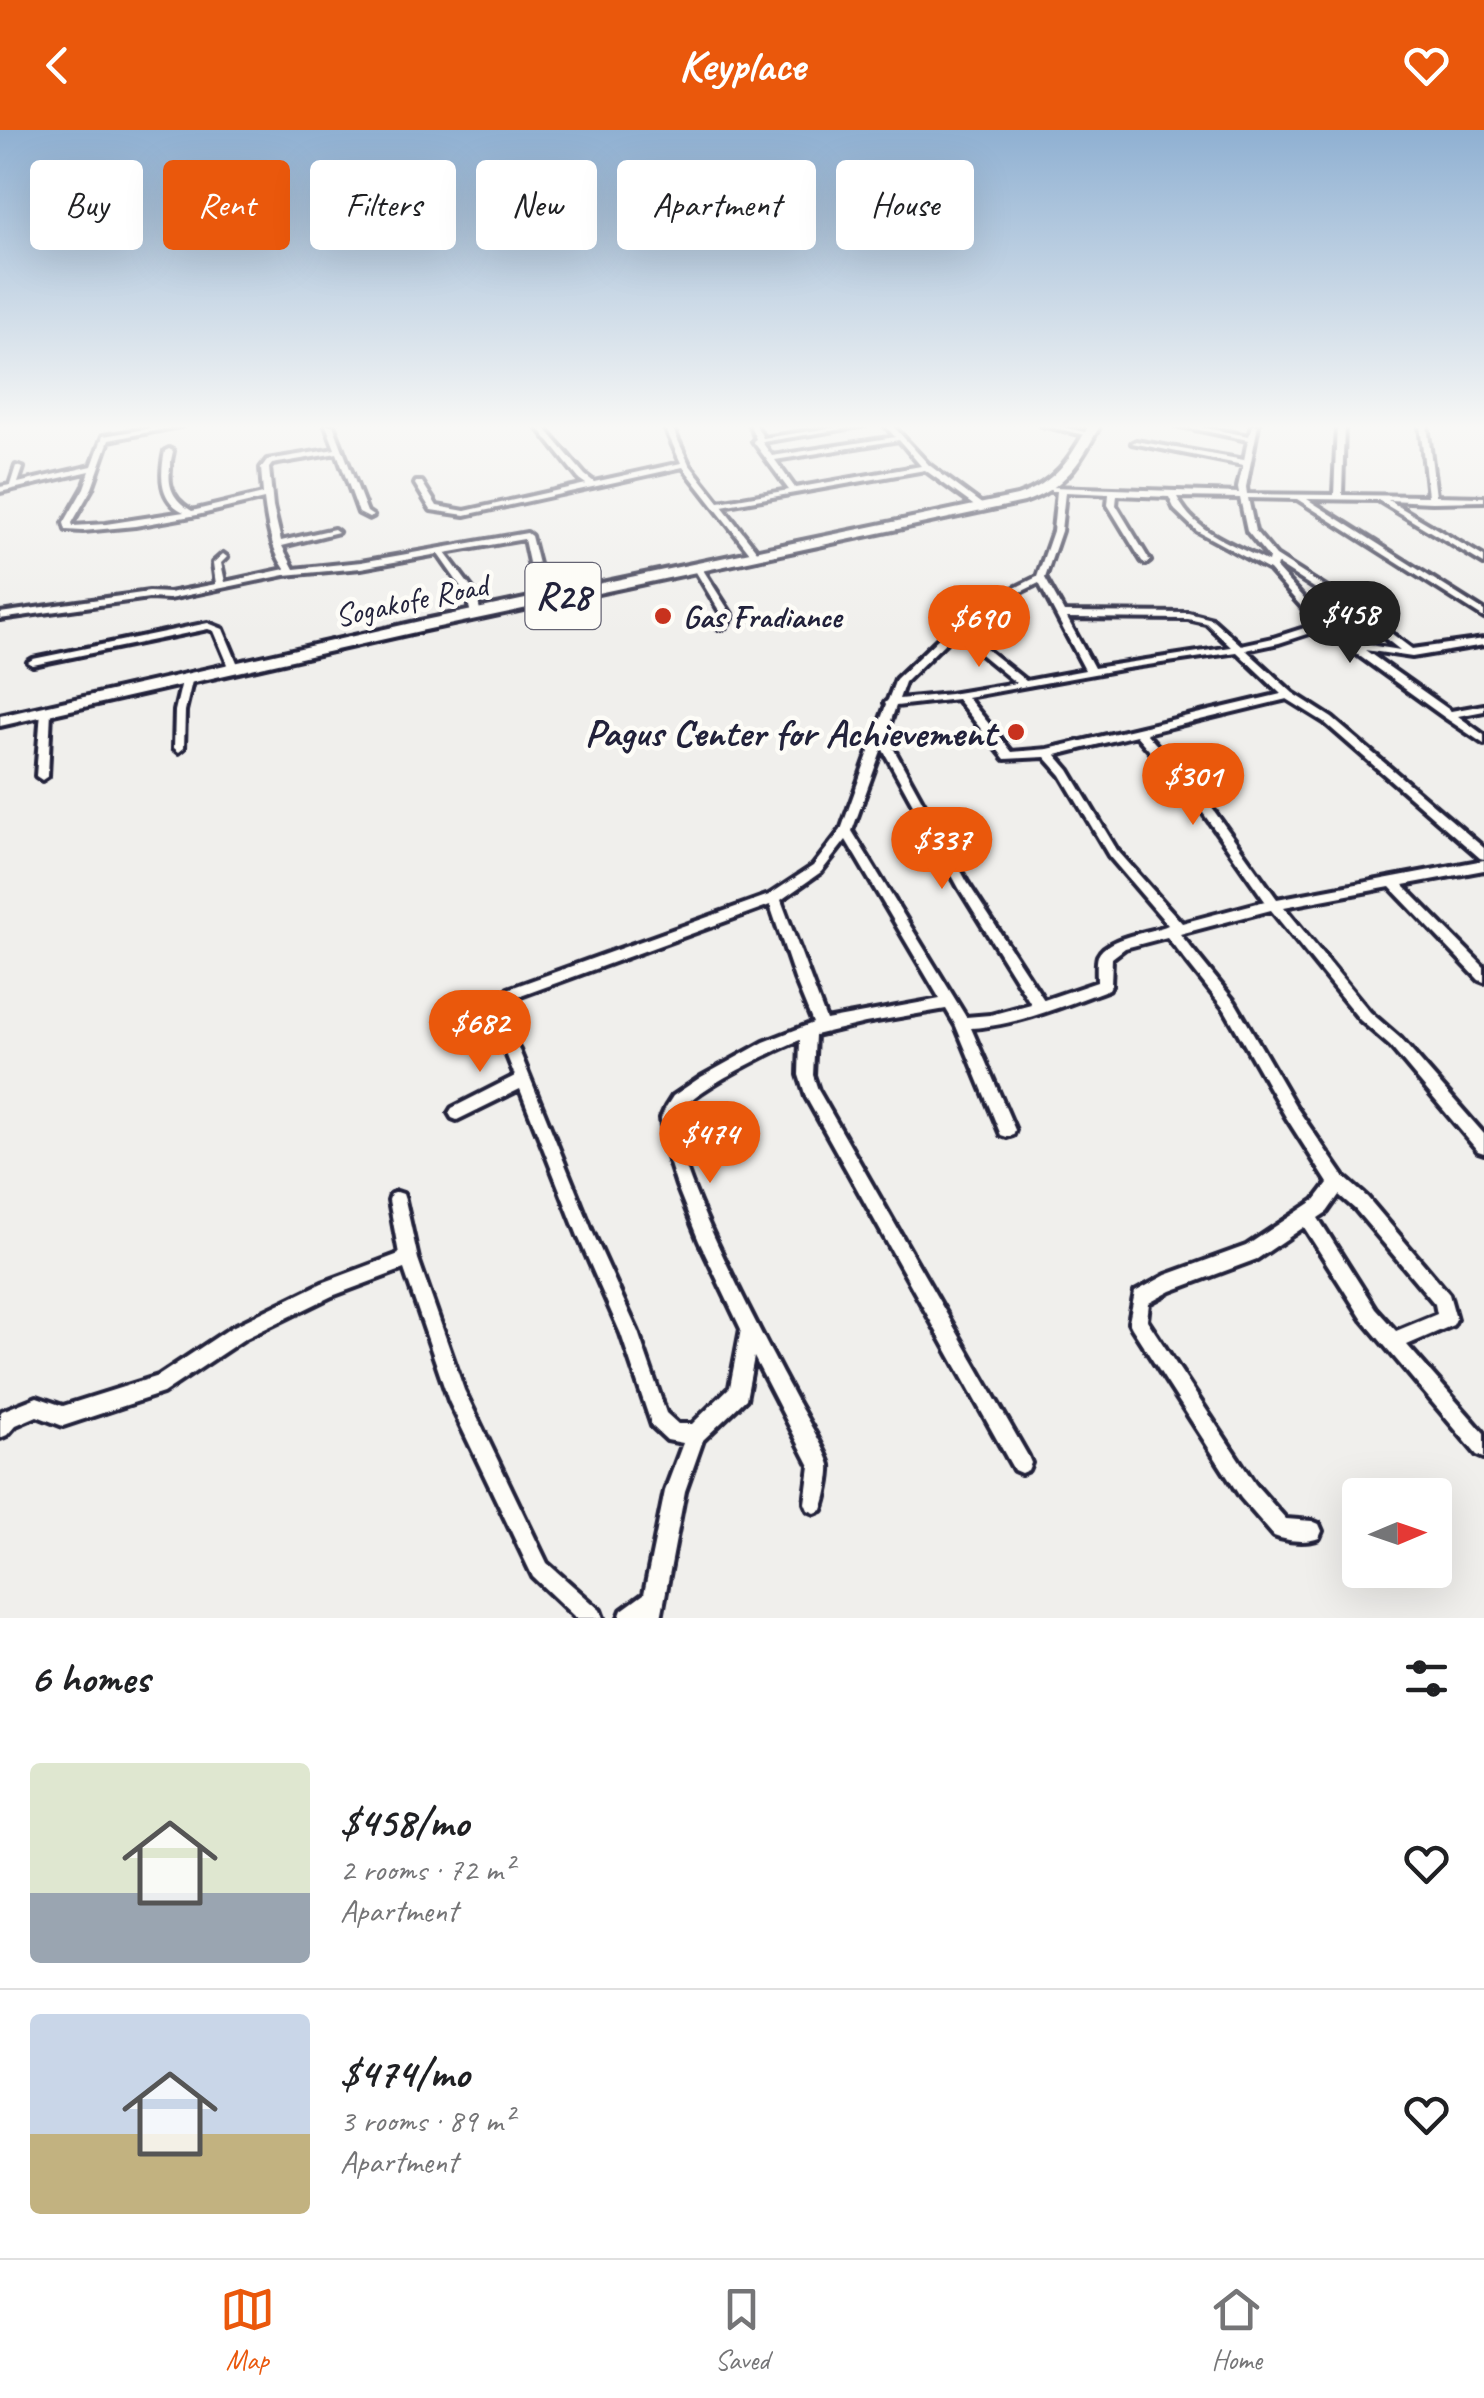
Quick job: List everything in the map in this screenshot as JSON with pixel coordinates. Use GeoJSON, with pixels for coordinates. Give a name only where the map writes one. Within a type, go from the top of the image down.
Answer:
{"type":"FeatureCollection","features":[{"type":"Feature","properties":{"kind":"main road","name":"Sogakofe Road"},"geometry":{"type":"LineString","coordinates":[[0,720],[234,666],[1038,494]]}},
{"type":"Feature","properties":{"kind":"street"},"geometry":{"type":"LineString","coordinates":[[84,494],[68,522],[70,528],[86,530],[266,496],[284,566],[291,571]]}},
{"type":"Feature","properties":{"kind":"street"},"geometry":{"type":"LineString","coordinates":[[169,494],[179,508],[190,511]]}},
{"type":"Feature","properties":{"kind":"street"},"geometry":{"type":"LineString","coordinates":[[356,494],[363,512],[369,516]]}},
{"type":"Feature","properties":{"kind":"street"},"geometry":{"type":"LineString","coordinates":[[422,494],[434,508],[460,513],[548,494]]}},
{"type":"Feature","properties":{"kind":"street"},"geometry":{"type":"LineString","coordinates":[[709,494],[756,556]]}},
{"type":"Feature","properties":{"kind":"street"},"geometry":{"type":"LineString","coordinates":[[717,505],[766,494]]}},
{"type":"Feature","properties":{"kind":"street"},"geometry":{"type":"LineString","coordinates":[[964,494],[983,508]]}},
{"type":"Feature","properties":{"kind":"street"},"geometry":{"type":"LineString","coordinates":[[1056,494],[1057,531],[1042,578],[1091,671]]}},
{"type":"Feature","properties":{"kind":"street"},"geometry":{"type":"LineString","coordinates":[[1113,494],[1112,505],[1146,561]]}},
{"type":"Feature","properties":{"kind":"street"},"geometry":{"type":"LineString","coordinates":[[1161,494],[1484,500]]}},
{"type":"Feature","properties":{"kind":"street"},"geometry":{"type":"LineString","coordinates":[[1431,494],[1432,500]]}},
{"type":"Feature","properties":{"kind":"street"},"geometry":{"type":"LineString","coordinates":[[1172,495],[1183,517],[1217,540],[1273,563],[1356,611],[1412,654]]}},
{"type":"Feature","properties":{"kind":"street"},"geometry":{"type":"LineString","coordinates":[[1243,496],[1252,530],[1273,563],[1323,624],[1483,740]]}},
{"type":"Feature","properties":{"kind":"street"},"geometry":{"type":"LineString","coordinates":[[1298,497],[1484,615]]}},
{"type":"Feature","properties":{"kind":"street"},"geometry":{"type":"LineString","coordinates":[[1380,499],[1484,561]]}},
{"type":"Feature","properties":{"kind":"street"},"geometry":{"type":"LineString","coordinates":[[252,501],[270,506]]}},
{"type":"Feature","properties":{"kind":"street"},"geometry":{"type":"LineString","coordinates":[[1472,501],[1484,509]]}},
{"type":"Feature","properties":{"kind":"street"},"geometry":{"type":"LineString","coordinates":[[278,544],[334,532]]}},
{"type":"Feature","properties":{"kind":"street"},"geometry":{"type":"LineString","coordinates":[[0,616],[149,595],[169,596],[291,571],[441,552],[527,536],[542,600]]}},
{"type":"Feature","properties":{"kind":"street"},"geometry":{"type":"LineString","coordinates":[[441,552],[471,594],[476,614]]}},
{"type":"Feature","properties":{"kind":"street"},"geometry":{"type":"LineString","coordinates":[[221,586],[216,568],[223,558]]}},
{"type":"Feature","properties":{"kind":"street"},"geometry":{"type":"LineString","coordinates":[[697,567],[728,617],[722,626]]}},
{"type":"Feature","properties":{"kind":"street"},"geometry":{"type":"LineString","coordinates":[[696,1434],[674,1434],[659,1419],[629,1332],[586,1236],[505,1032],[500,1007],[513,994],[774,898],[817,868],[846,830],[900,680],[954,628],[991,600],[1042,578]]}},
{"type":"Feature","properties":{"kind":"street"},"geometry":{"type":"LineString","coordinates":[[1061,615],[1202,618],[1289,696],[1328,720],[1484,856]]}},
{"type":"Feature","properties":{"kind":"street"},"geometry":{"type":"LineString","coordinates":[[890,704],[962,698],[1091,671],[1237,649],[1323,624]]}},
{"type":"Feature","properties":{"kind":"street"},"geometry":{"type":"LineString","coordinates":[[33,662],[208,626],[218,630],[234,666]]}},
{"type":"Feature","properties":{"kind":"street"},"geometry":{"type":"LineString","coordinates":[[954,628],[1025,685]]}},
{"type":"Feature","properties":{"kind":"street"},"geometry":{"type":"LineString","coordinates":[[1354,644],[1387,654],[1412,654],[1484,642]]}},
{"type":"Feature","properties":{"kind":"street"},"geometry":{"type":"LineString","coordinates":[[178,748],[180,711],[188,677]]}},
{"type":"Feature","properties":{"kind":"street"},"geometry":{"type":"LineString","coordinates":[[962,698],[1009,756],[1048,753],[1289,696]]}},
{"type":"Feature","properties":{"kind":"street"},"geometry":{"type":"LineString","coordinates":[[1448,715],[1484,708]]}},
{"type":"Feature","properties":{"kind":"street"},"geometry":{"type":"LineString","coordinates":[[42,776],[46,711]]}},
{"type":"Feature","properties":{"kind":"street"},"geometry":{"type":"LineString","coordinates":[[1138,731],[1204,807],[1274,904],[1365,1016],[1394,1042],[1484,1146]]}},
{"type":"Feature","properties":{"kind":"street"},"geometry":{"type":"LineString","coordinates":[[879,733],[963,886],[1041,1007]]}},
{"type":"Feature","properties":{"kind":"street"},"geometry":{"type":"LineString","coordinates":[[1048,753],[1066,773],[1113,853],[1230,1006],[1290,1112],[1338,1183],[1362,1203],[1443,1300],[1447,1320],[1394,1340]]}},
{"type":"Feature","properties":{"kind":"street"},"geometry":{"type":"LineString","coordinates":[[846,830],[962,1023],[1006,1130]]}},
{"type":"Feature","properties":{"kind":"street"},"geometry":{"type":"LineString","coordinates":[[962,1023],[990,1021],[1104,985],[1106,956],[1121,944],[1173,928],[1274,904],[1484,865]]}},
{"type":"Feature","properties":{"kind":"street"},"geometry":{"type":"LineString","coordinates":[[1395,884],[1484,976]]}},
{"type":"Feature","properties":{"kind":"street"},"geometry":{"type":"LineString","coordinates":[[774,898],[792,944],[799,980],[816,1029],[806,1076],[811,1092],[1022,1463]]}},
{"type":"Feature","properties":{"kind":"street"},"geometry":{"type":"LineString","coordinates":[[815,1502],[820,1465],[689,1196],[670,1141],[670,1116],[678,1100],[740,1061],[816,1029],[949,1003]]}},
{"type":"Feature","properties":{"kind":"street"},"geometry":{"type":"LineString","coordinates":[[457,1112],[524,1079]]}},
{"type":"Feature","properties":{"kind":"street"},"geometry":{"type":"LineString","coordinates":[[1312,1531],[1281,1529],[1248,1491],[1138,1322],[1141,1298],[1166,1284],[1251,1253],[1321,1206],[1338,1183]]}},
{"type":"Feature","properties":{"kind":"street"},"geometry":{"type":"LineString","coordinates":[[397,1200],[409,1259],[456,1394],[540,1570],[592,1618]]}},
{"type":"Feature","properties":{"kind":"street"},"geometry":{"type":"LineString","coordinates":[[1306,1215],[1369,1314],[1484,1448]]}},
{"type":"Feature","properties":{"kind":"street"},"geometry":{"type":"LineString","coordinates":[[0,1428],[9,1418],[37,1406],[63,1416],[163,1384],[238,1332],[328,1289],[409,1259]]}},
{"type":"Feature","properties":{"kind":"street"},"geometry":{"type":"LineString","coordinates":[[630,1618],[652,1610],[675,1491],[696,1434],[739,1392],[750,1327]]}},
{"type":"Feature","properties":{"kind":"place","name":"Gas Fradiance"},"geometry":{"type":"Point","coordinates":[663,616]}},
{"type":"Feature","properties":{"kind":"place","name":"Pagus Center for Achievement"},"geometry":{"type":"Point","coordinates":[1016,732]}}]}
